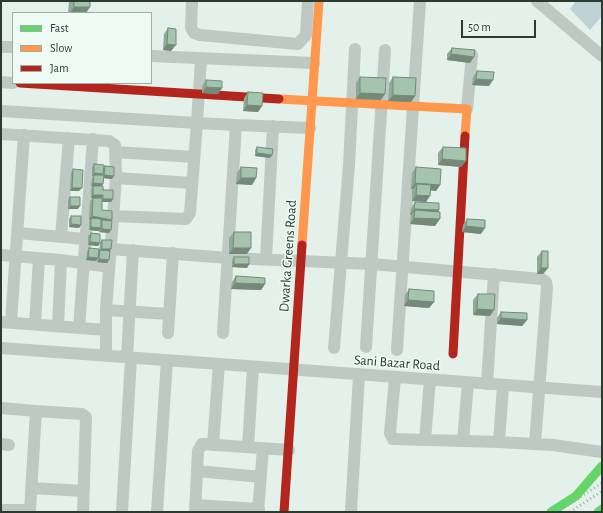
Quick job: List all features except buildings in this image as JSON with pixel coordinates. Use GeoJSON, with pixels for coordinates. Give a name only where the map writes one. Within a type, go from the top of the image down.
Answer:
{"type":"FeatureCollection","features":[{"type":"Feature","properties":{"kind":"street"},"geometry":{"type":"LineString","coordinates":[[192,1],[191,28],[194,33],[298,44],[306,35],[308,1]]}},
{"type":"Feature","properties":{"kind":"street","name":"Dwarka Greens Road"},"geometry":{"type":"LineString","coordinates":[[284,512],[319,1]]}},
{"type":"Feature","properties":{"kind":"street"},"geometry":{"type":"LineString","coordinates":[[397,350],[420,1]]}},
{"type":"Feature","properties":{"kind":"street"},"geometry":{"type":"LineString","coordinates":[[537,1],[601,53]]}},
{"type":"Feature","properties":{"kind":"street"},"geometry":{"type":"LineString","coordinates":[[1,47],[12,48]]}},
{"type":"Feature","properties":{"kind":"street"},"geometry":{"type":"LineString","coordinates":[[334,348],[355,49]]}},
{"type":"Feature","properties":{"kind":"street"},"geometry":{"type":"LineString","coordinates":[[366,347],[385,50]]}},
{"type":"Feature","properties":{"kind":"street"},"geometry":{"type":"LineString","coordinates":[[452,354],[467,109],[472,55]]}},
{"type":"Feature","properties":{"kind":"street"},"geometry":{"type":"LineString","coordinates":[[152,56],[314,63]]}},
{"type":"Feature","properties":{"kind":"street"},"geometry":{"type":"LineString","coordinates":[[114,216],[186,219],[190,213],[201,58]]}},
{"type":"Feature","properties":{"kind":"street"},"geometry":{"type":"LineString","coordinates":[[1,82],[12,83]]}},
{"type":"Feature","properties":{"kind":"street"},"geometry":{"type":"LineString","coordinates":[[35,84],[198,95],[467,109]]}},
{"type":"Feature","properties":{"kind":"street"},"geometry":{"type":"LineString","coordinates":[[1,111],[197,123],[310,128]]}},
{"type":"Feature","properties":{"kind":"street"},"geometry":{"type":"LineString","coordinates":[[223,333],[236,125]]}},
{"type":"Feature","properties":{"kind":"street"},"geometry":{"type":"LineString","coordinates":[[266,259],[274,126]]}},
{"type":"Feature","properties":{"kind":"street"},"geometry":{"type":"LineString","coordinates":[[1,134],[93,139],[113,142],[115,145],[116,178],[106,310],[106,356]]}},
{"type":"Feature","properties":{"kind":"street"},"geometry":{"type":"LineString","coordinates":[[24,135],[16,257],[6,322],[106,330]]}},
{"type":"Feature","properties":{"kind":"street"},"geometry":{"type":"LineString","coordinates":[[61,237],[69,138]]}},
{"type":"Feature","properties":{"kind":"street"},"geometry":{"type":"LineString","coordinates":[[78,328],[93,139]]}},
{"type":"Feature","properties":{"kind":"street"},"geometry":{"type":"LineString","coordinates":[[115,152],[194,157]]}},
{"type":"Feature","properties":{"kind":"street"},"geometry":{"type":"LineString","coordinates":[[116,178],[192,183]]}},
{"type":"Feature","properties":{"kind":"street"},"geometry":{"type":"LineString","coordinates":[[18,233],[85,239]]}},
{"type":"Feature","properties":{"kind":"street"},"geometry":{"type":"LineString","coordinates":[[111,249],[228,258],[372,264],[538,278],[546,282],[535,444]]}},
{"type":"Feature","properties":{"kind":"street"},"geometry":{"type":"LineString","coordinates":[[122,512],[129,358],[129,312],[133,250]]}},
{"type":"Feature","properties":{"kind":"street"},"geometry":{"type":"LineString","coordinates":[[168,333],[173,253]]}},
{"type":"Feature","properties":{"kind":"street"},"geometry":{"type":"LineString","coordinates":[[1,255],[61,260],[109,267]]}},
{"type":"Feature","properties":{"kind":"street"},"geometry":{"type":"LineString","coordinates":[[35,324],[39,258]]}},
{"type":"Feature","properties":{"kind":"street"},"geometry":{"type":"LineString","coordinates":[[58,326],[61,260]]}},
{"type":"Feature","properties":{"kind":"street"},"geometry":{"type":"LineString","coordinates":[[487,384],[494,274]]}},
{"type":"Feature","properties":{"kind":"street"},"geometry":{"type":"LineString","coordinates":[[106,310],[169,314]]}},
{"type":"Feature","properties":{"kind":"street","name":"Sani Bazar Road"},"geometry":{"type":"LineString","coordinates":[[1,348],[503,386],[602,392]]}},
{"type":"Feature","properties":{"kind":"street"},"geometry":{"type":"LineString","coordinates":[[157,512],[167,360]]}},
{"type":"Feature","properties":{"kind":"street"},"geometry":{"type":"LineString","coordinates":[[213,445],[219,364]]}},
{"type":"Feature","properties":{"kind":"street"},"geometry":{"type":"LineString","coordinates":[[248,446],[253,367]]}},
{"type":"Feature","properties":{"kind":"street"},"geometry":{"type":"LineString","coordinates":[[351,512],[359,375]]}},
{"type":"Feature","properties":{"kind":"street"},"geometry":{"type":"LineString","coordinates":[[395,378],[391,438],[535,444],[602,452]]}},
{"type":"Feature","properties":{"kind":"street"},"geometry":{"type":"LineString","coordinates":[[425,440],[430,380]]}},
{"type":"Feature","properties":{"kind":"street"},"geometry":{"type":"LineString","coordinates":[[463,441],[468,383]]}},
{"type":"Feature","properties":{"kind":"street"},"geometry":{"type":"LineString","coordinates":[[499,442],[503,386]]}},
{"type":"Feature","properties":{"kind":"street"},"geometry":{"type":"LineString","coordinates":[[1,408],[82,414],[86,417],[83,512]]}},
{"type":"Feature","properties":{"kind":"street"},"geometry":{"type":"LineString","coordinates":[[1,510],[30,510],[36,411]]}},
{"type":"Feature","properties":{"kind":"street"},"geometry":{"type":"LineString","coordinates":[[263,448],[258,510],[195,508],[199,447],[202,444],[248,446],[289,450]]}},
{"type":"Feature","properties":{"kind":"street"},"geometry":{"type":"LineString","coordinates":[[551,512],[576,496],[602,466]]}},
{"type":"Feature","properties":{"kind":"street"},"geometry":{"type":"LineString","coordinates":[[197,471],[261,477]]}},
{"type":"Feature","properties":{"kind":"street"},"geometry":{"type":"LineString","coordinates":[[32,488],[84,491]]}},
{"type":"Feature","properties":{"kind":"street"},"geometry":{"type":"LineString","coordinates":[[598,512],[602,509]]}},
{"type":"Feature","properties":{"kind":"shaded area"},"geometry":{"type":"Polygon","coordinates":[[[576,1],[602,1],[602,16],[590,30],[570,9],[576,1]]]}},
{"type":"Feature","properties":{"kind":"railway"},"geometry":{"type":"LineString","coordinates":[[557,512],[602,483]]}},
{"type":"Feature","properties":{"kind":"railway"},"geometry":{"type":"LineString","coordinates":[[570,512],[602,491]]}},
{"type":"Feature","properties":{"kind":"traffic: fast"},"geometry":{"type":"LineString","coordinates":[[551,512],[576,496],[602,466]]}},
{"type":"Feature","properties":{"kind":"traffic: fast"},"geometry":{"type":"LineString","coordinates":[[598,512],[602,509]]}},
{"type":"Feature","properties":{"kind":"traffic: slow"},"geometry":{"type":"LineString","coordinates":[[302,245],[319,1]]}},
{"type":"Feature","properties":{"kind":"traffic: slow"},"geometry":{"type":"LineString","coordinates":[[279,99],[467,109],[465,136]]}},
{"type":"Feature","properties":{"kind":"traffic: jam"},"geometry":{"type":"LineString","coordinates":[[36,84],[279,99]]}},
{"type":"Feature","properties":{"kind":"traffic: jam"},"geometry":{"type":"LineString","coordinates":[[453,354],[465,136]]}},
{"type":"Feature","properties":{"kind":"traffic: jam"},"geometry":{"type":"LineString","coordinates":[[284,512],[302,245]]}}]}
